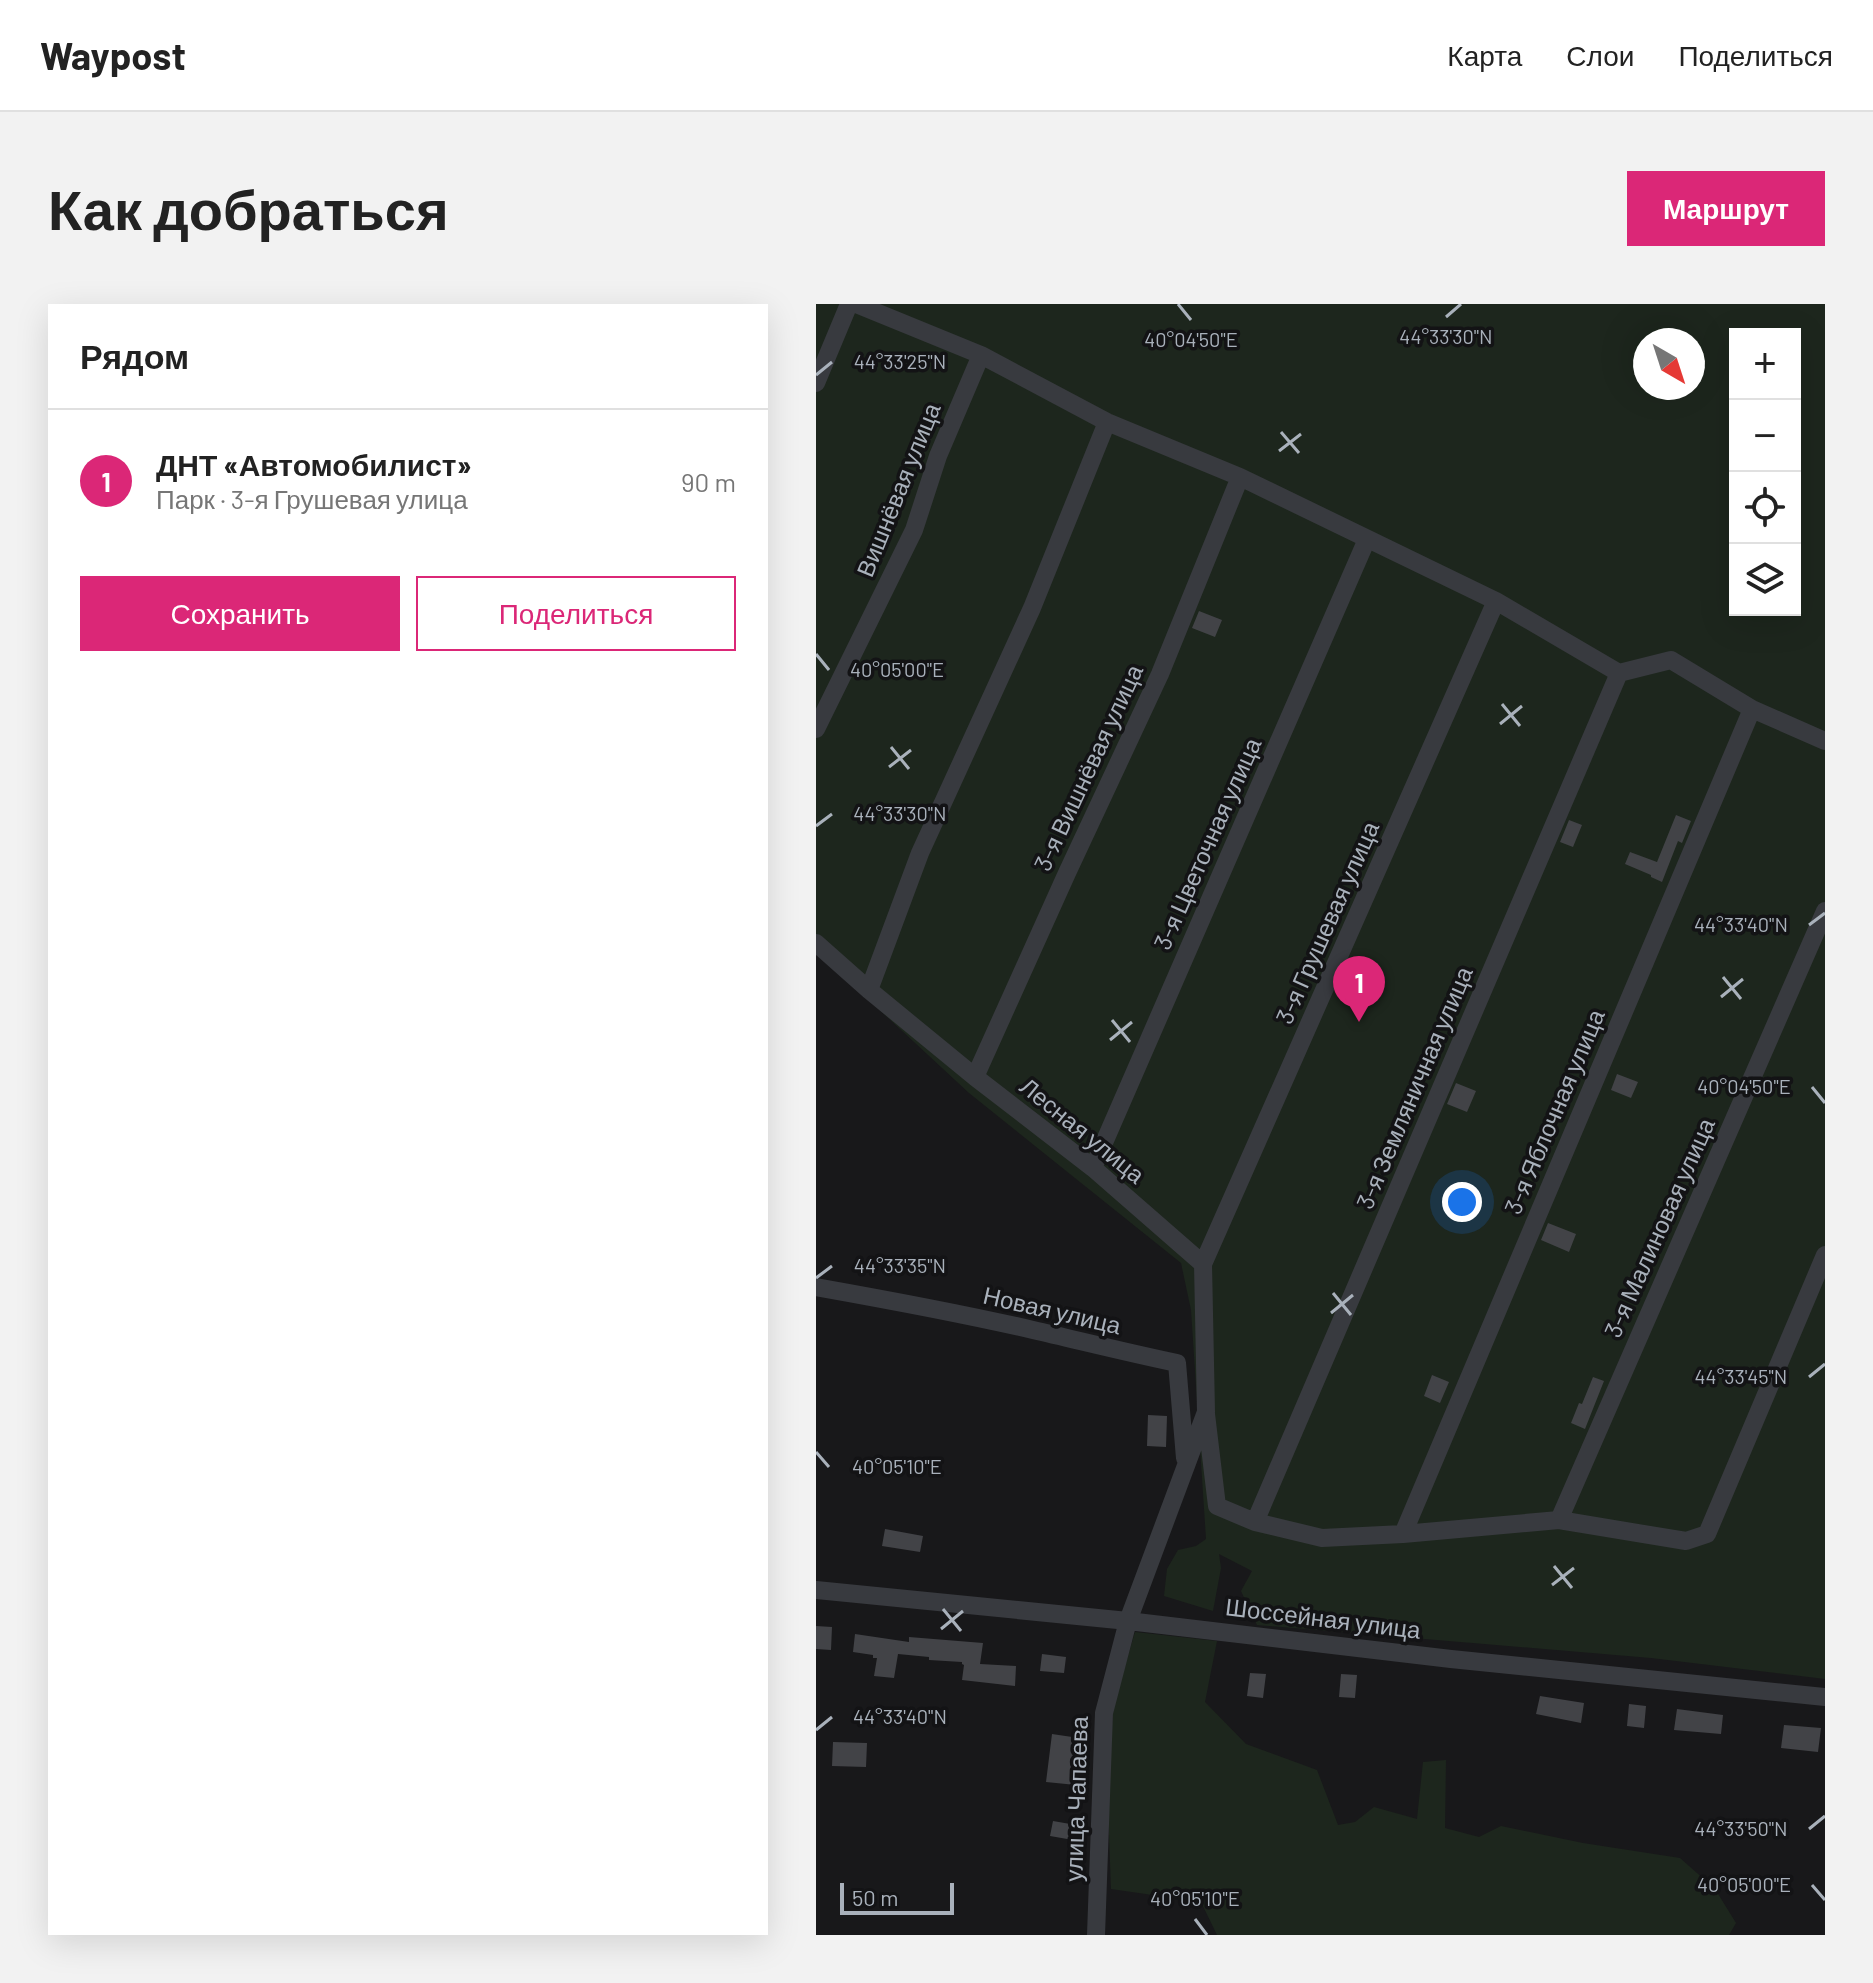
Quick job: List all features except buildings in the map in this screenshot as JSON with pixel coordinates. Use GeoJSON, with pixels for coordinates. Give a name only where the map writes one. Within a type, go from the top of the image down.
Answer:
{"type":"FeatureCollection","features":[{"type":"Feature","properties":{"kind":"street"},"geometry":{"type":"LineString","coordinates":[[816,383],[849,304]]}},
{"type":"Feature","properties":{"kind":"street"},"geometry":{"type":"LineString","coordinates":[[856,304],[981,355],[1107,422],[1240,477],[1496,601],[1619,673],[1671,660],[1752,709],[1825,741]]}},
{"type":"Feature","properties":{"kind":"street","name":"Вишнёвая улица"},"geometry":{"type":"LineString","coordinates":[[816,729],[914,530],[938,456],[981,355]]}},
{"type":"Feature","properties":{"kind":"street"},"geometry":{"type":"LineString","coordinates":[[869,990],[920,853],[1032,608],[1107,422]]}},
{"type":"Feature","properties":{"kind":"street","name":"3-я Вишнёвая улица"},"geometry":{"type":"LineString","coordinates":[[975,1077],[1160,674],[1240,477]]}},
{"type":"Feature","properties":{"kind":"street","name":"3-я Цветочная улица"},"geometry":{"type":"LineString","coordinates":[[1093,1168],[1367,539]]}},
{"type":"Feature","properties":{"kind":"street","name":"3-я Грушевая улица"},"geometry":{"type":"LineString","coordinates":[[1203,1264],[1496,601]]}},
{"type":"Feature","properties":{"kind":"street","name":"3-я Земляничная улица"},"geometry":{"type":"LineString","coordinates":[[1255,1522],[1619,673]]}},
{"type":"Feature","properties":{"kind":"street","name":"3-я Яблочная улица"},"geometry":{"type":"LineString","coordinates":[[1403,1534],[1752,709]]}},
{"type":"Feature","properties":{"kind":"street","name":"3-я Малиновая улица"},"geometry":{"type":"LineString","coordinates":[[1559,1520],[1825,911]]}},
{"type":"Feature","properties":{"kind":"street","name":"Лесная улица"},"geometry":{"type":"LineString","coordinates":[[816,943],[975,1077],[1093,1168],[1203,1264]]}},
{"type":"Feature","properties":{"kind":"street"},"geometry":{"type":"LineString","coordinates":[[1203,1264],[1206,1412],[1217,1506],[1255,1522],[1322,1538],[1559,1520],[1686,1541],[1707,1534],[1825,1255]]}},
{"type":"Feature","properties":{"kind":"street","name":"Новая улица"},"geometry":{"type":"LineString","coordinates":[[816,1287],[903,1302],[1177,1363],[1186,1464]]}},
{"type":"Feature","properties":{"kind":"street"},"geometry":{"type":"LineString","coordinates":[[1128,1621],[1206,1412]]}},
{"type":"Feature","properties":{"kind":"street","name":"Шоссейная улица"},"geometry":{"type":"LineString","coordinates":[[816,1590],[1825,1697]]}},
{"type":"Feature","properties":{"kind":"street","name":"улица Чапаева"},"geometry":{"type":"LineString","coordinates":[[1096,1935],[1104,1713],[1128,1621]]}},
{"type":"Feature","properties":{"kind":"shaded area"},"geometry":{"type":"Polygon","coordinates":[[[816,304],[1825,304],[1825,1679],[1651,1658],[1257,1625],[1241,1591],[1252,1571],[1219,1554],[1221,1568],[1213,1611],[1164,1596],[1167,1569],[1178,1550],[1196,1546],[1206,1539],[1191,1310],[1181,1263],[969,1093],[816,951],[816,304]]]}},
{"type":"Feature","properties":{"kind":"shaded area"},"geometry":{"type":"Polygon","coordinates":[[[1135,1632],[1217,1641],[1205,1702],[1246,1744],[1317,1770],[1338,1825],[1355,1822],[1374,1807],[1417,1819],[1423,1762],[1446,1760],[1445,1828],[1479,1837],[1501,1826],[1680,1858],[1715,1889],[1736,1923],[1729,1935],[1217,1935],[1201,1902],[1111,1889],[1107,1780],[1114,1703],[1135,1632]]]}},
{"type":"Feature","properties":{"kind":"place","name":"ДНТ «Автомобилист»"},"geometry":{"type":"Point","coordinates":[1359,1022]}}]}
